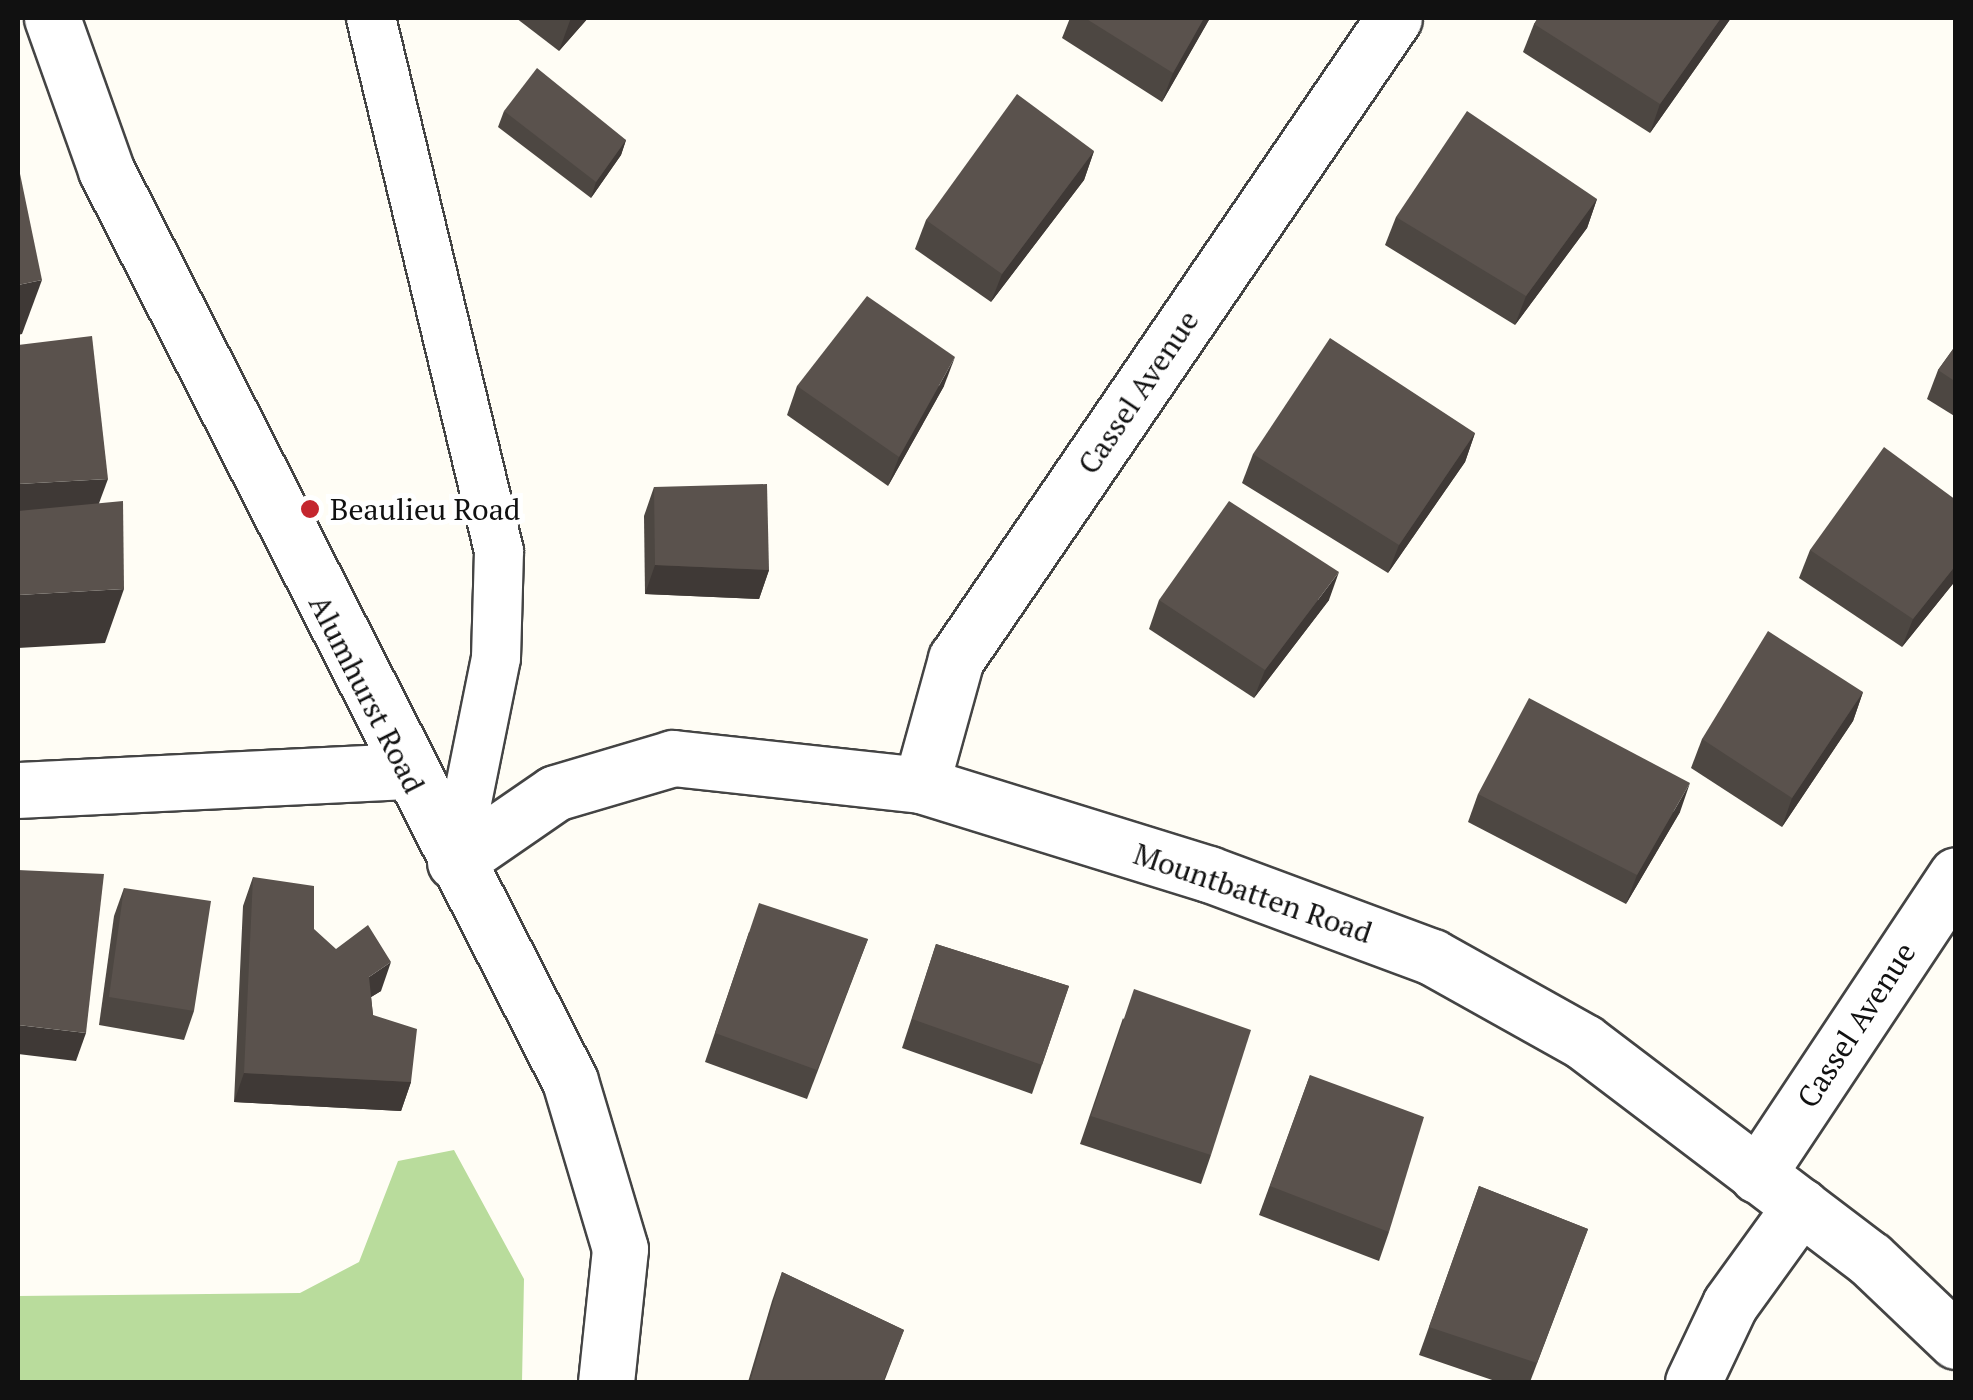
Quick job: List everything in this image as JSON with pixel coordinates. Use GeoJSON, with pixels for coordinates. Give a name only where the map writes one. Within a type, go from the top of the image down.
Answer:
{"type":"FeatureCollection","features":[{"type":"Feature","properties":{"kind":"street","name":"Alumhurst Road"},"geometry":{"type":"LineString","coordinates":[[52,18],[106,170],[405,771],[570,1081],[620,1248],[606,1382]]}},
{"type":"Feature","properties":{"kind":"street","name":"Cassel Avenue"},"geometry":{"type":"LineString","coordinates":[[921,785],[956,658],[1394,18]]}},
{"type":"Feature","properties":{"kind":"street","name":"Mountbatten Road"},"geometry":{"type":"LineString","coordinates":[[455,862],[555,794],[673,758],[921,785],[1209,874],[1432,957],[1584,1042],[1801,1206],[1956,1341]]}},
{"type":"Feature","properties":{"kind":"street"},"geometry":{"type":"LineString","coordinates":[[18,790],[405,771]]}},
{"type":"Feature","properties":{"kind":"street","name":"Cassel Avenue"},"geometry":{"type":"LineString","coordinates":[[1757,1175],[1956,875]]}},
{"type":"Feature","properties":{"kind":"street"},"geometry":{"type":"LineString","coordinates":[[1693,1382],[1730,1304],[1801,1206]]}},
{"type":"Feature","properties":{"kind":"lane"},"geometry":{"type":"LineString","coordinates":[[371,18],[498,551],[496,658],[455,862]]}},
{"type":"Feature","properties":{"kind":"green space"},"geometry":{"type":"Polygon","coordinates":[[[454,1150],[524,1279],[522,1382],[18,1382],[18,1296],[300,1293],[359,1262],[398,1161],[454,1150]]]}},
{"type":"Feature","properties":{"kind":"building"},"geometry":{"type":"Polygon","coordinates":[[[1085,18],[1204,18],[1173,73],[1085,18]]]}},
{"type":"Feature","properties":{"kind":"building"},"geometry":{"type":"Polygon","coordinates":[[[1538,18],[1721,18],[1660,104],[1534,24],[1538,18]]]}},
{"type":"Feature","properties":{"kind":"building"},"geometry":{"type":"Polygon","coordinates":[[[537,68],[626,140],[596,182],[504,111],[537,68]]]}},
{"type":"Feature","properties":{"kind":"building"},"geometry":{"type":"Polygon","coordinates":[[[1017,94],[1094,151],[1002,274],[926,220],[1017,94]]]}},
{"type":"Feature","properties":{"kind":"building"},"geometry":{"type":"Polygon","coordinates":[[[1467,111],[1597,199],[1526,296],[1396,217],[1467,111]]]}},
{"type":"Feature","properties":{"kind":"building"},"geometry":{"type":"Polygon","coordinates":[[[18,164],[42,280],[18,285],[18,164]]]}},
{"type":"Feature","properties":{"kind":"building"},"geometry":{"type":"Polygon","coordinates":[[[867,296],[955,357],[899,457],[797,386],[867,296]]]}},
{"type":"Feature","properties":{"kind":"building"},"geometry":{"type":"Polygon","coordinates":[[[92,336],[108,479],[18,484],[18,345],[92,336]]]}},
{"type":"Feature","properties":{"kind":"building"},"geometry":{"type":"Polygon","coordinates":[[[1330,338],[1475,433],[1399,545],[1253,454],[1330,338]]]}},
{"type":"Feature","properties":{"kind":"building"},"geometry":{"type":"Polygon","coordinates":[[[1956,345],[1956,382],[1938,370],[1956,345]]]}},
{"type":"Feature","properties":{"kind":"building"},"geometry":{"type":"Polygon","coordinates":[[[1884,447],[1956,500],[1956,565],[1913,619],[1810,550],[1884,447]]]}},
{"type":"Feature","properties":{"kind":"building"},"geometry":{"type":"Polygon","coordinates":[[[767,484],[769,570],[655,565],[654,487],[767,484]]]}},
{"type":"Feature","properties":{"kind":"building"},"geometry":{"type":"Polygon","coordinates":[[[123,501],[124,589],[18,595],[18,511],[123,501]]]}},
{"type":"Feature","properties":{"kind":"building"},"geometry":{"type":"Polygon","coordinates":[[[1229,501],[1339,572],[1265,670],[1159,600],[1229,501]]]}},
{"type":"Feature","properties":{"kind":"building"},"geometry":{"type":"Polygon","coordinates":[[[1768,631],[1863,692],[1792,798],[1702,739],[1768,631]]]}},
{"type":"Feature","properties":{"kind":"building"},"geometry":{"type":"Polygon","coordinates":[[[1529,698],[1690,783],[1637,875],[1478,794],[1529,698]]]}},
{"type":"Feature","properties":{"kind":"building"},"geometry":{"type":"Polygon","coordinates":[[[18,870],[104,874],[86,1033],[18,1025],[18,870]]]}},
{"type":"Feature","properties":{"kind":"building"},"geometry":{"type":"Polygon","coordinates":[[[253,877],[314,886],[314,929],[336,949],[368,925],[391,962],[369,977],[373,1015],[417,1029],[411,1082],[244,1073],[253,877]]]}},
{"type":"Feature","properties":{"kind":"building"},"geometry":{"type":"Polygon","coordinates":[[[124,888],[211,901],[194,1011],[109,997],[124,888]]]}},
{"type":"Feature","properties":{"kind":"building"},"geometry":{"type":"Polygon","coordinates":[[[759,903],[868,939],[817,1070],[715,1033],[759,903]]]}},
{"type":"Feature","properties":{"kind":"building"},"geometry":{"type":"Polygon","coordinates":[[[936,944],[1069,986],[1042,1065],[912,1019],[936,944]]]}},
{"type":"Feature","properties":{"kind":"building"},"geometry":{"type":"Polygon","coordinates":[[[1134,989],[1251,1030],[1211,1155],[1091,1116],[1134,989]]]}},
{"type":"Feature","properties":{"kind":"building"},"geometry":{"type":"Polygon","coordinates":[[[1310,1075],[1424,1117],[1389,1232],[1270,1186],[1310,1075]]]}},
{"type":"Feature","properties":{"kind":"building"},"geometry":{"type":"Polygon","coordinates":[[[1479,1186],[1588,1229],[1537,1363],[1429,1327],[1479,1186]]]}},
{"type":"Feature","properties":{"kind":"building"},"geometry":{"type":"Polygon","coordinates":[[[782,1272],[904,1330],[883,1382],[750,1382],[782,1272]]]}},
{"type":"Feature","properties":{"kind":"place","name":"Beaulieu Road"},"geometry":{"type":"Point","coordinates":[310,509]}}]}
